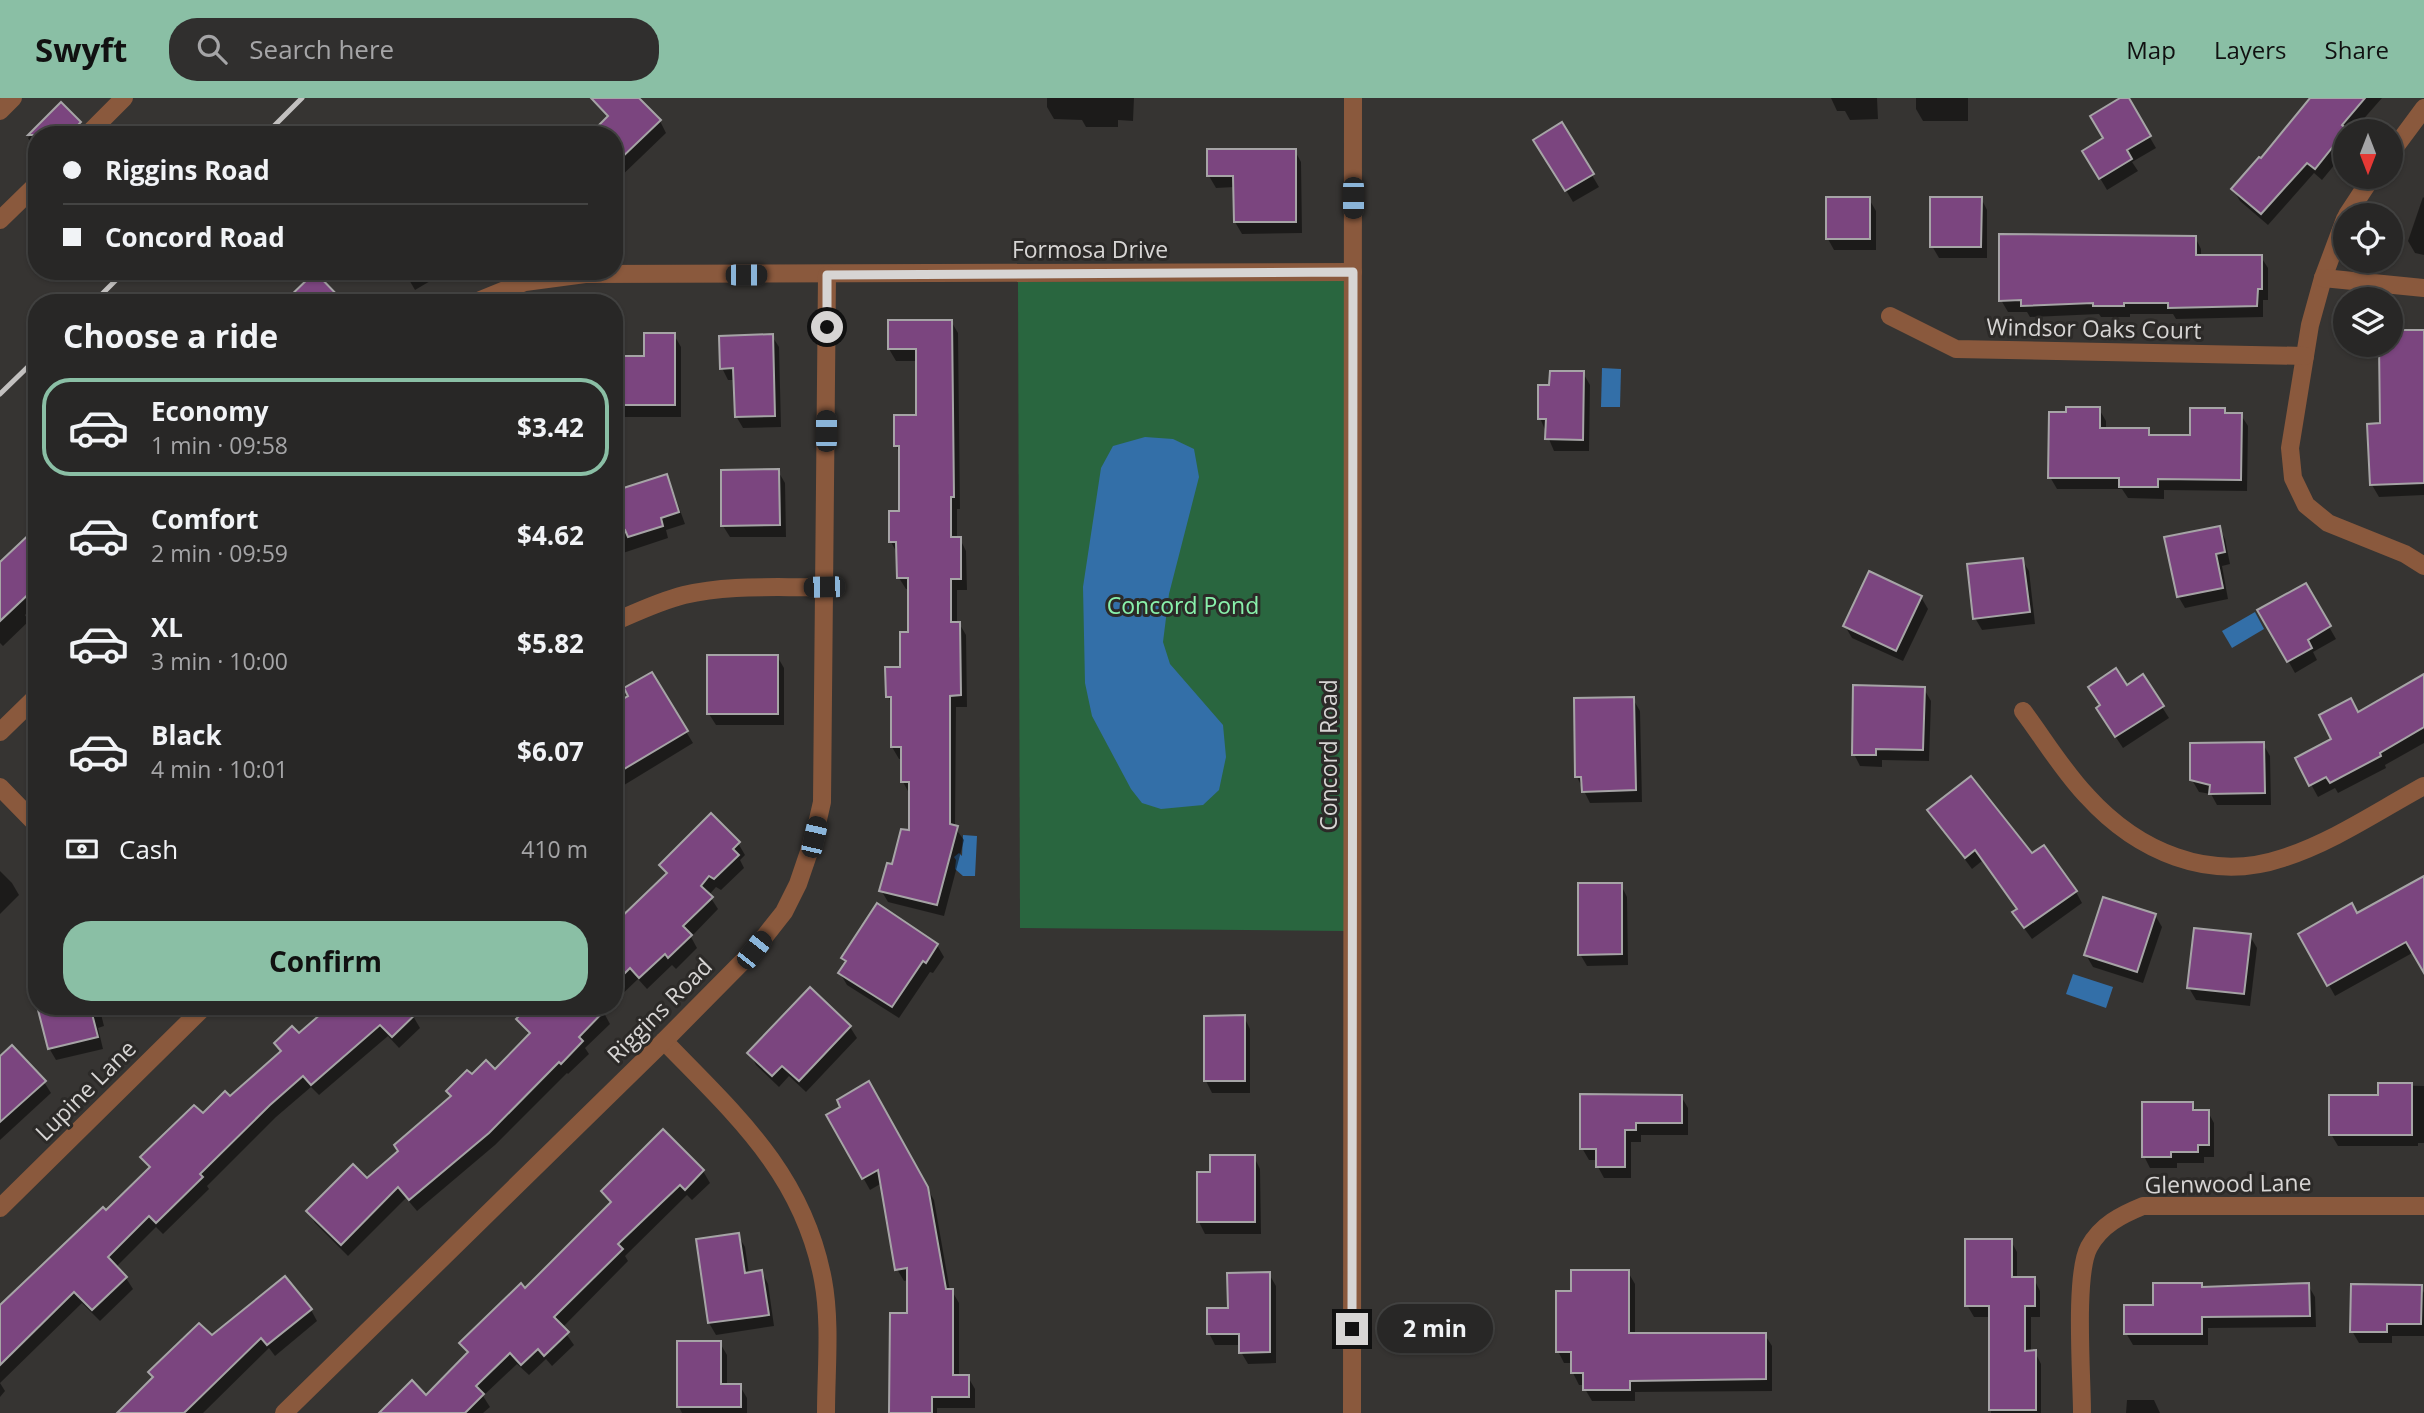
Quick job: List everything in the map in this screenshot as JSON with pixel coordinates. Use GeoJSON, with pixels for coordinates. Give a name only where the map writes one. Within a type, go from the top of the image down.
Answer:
{"type":"FeatureCollection","features":[{"type":"Feature","properties":{"kind":"street"},"geometry":{"type":"LineString","coordinates":[[0,111],[13,98]]}},
{"type":"Feature","properties":{"kind":"street","name":"Concord Road"},"geometry":{"type":"LineString","coordinates":[[1352,1413],[1353,98]]}},
{"type":"Feature","properties":{"kind":"street"},"geometry":{"type":"LineString","coordinates":[[95,126],[117,101]]}},
{"type":"Feature","properties":{"kind":"street"},"geometry":{"type":"LineString","coordinates":[[2403,136],[2424,108]]}},
{"type":"Feature","properties":{"kind":"street"},"geometry":{"type":"LineString","coordinates":[[0,220],[28,193]]}},
{"type":"Feature","properties":{"kind":"street"},"geometry":{"type":"LineString","coordinates":[[2333,251],[2323,278],[2305,356],[2290,447],[2293,478],[2306,505],[2328,523],[2405,554],[2424,566]]}},
{"type":"Feature","properties":{"kind":"street","name":"Formosa Drive"},"geometry":{"type":"LineString","coordinates":[[623,274],[1353,272]]}},
{"type":"Feature","properties":{"kind":"street","name":"Riggins Road"},"geometry":{"type":"LineString","coordinates":[[284,1413],[754,950],[783,912],[798,884],[814,837],[822,802],[827,275]]}},
{"type":"Feature","properties":{"kind":"street"},"geometry":{"type":"LineString","coordinates":[[2323,278],[2424,288]]}},
{"type":"Feature","properties":{"kind":"street","name":"Formosa Drive"},"geometry":{"type":"LineString","coordinates":[[495,294],[525,282],[540,280]]}},
{"type":"Feature","properties":{"kind":"street","name":"Windsor Oaks Court"},"geometry":{"type":"LineString","coordinates":[[1890,316],[1956,349],[2305,356]]}},
{"type":"Feature","properties":{"kind":"street"},"geometry":{"type":"LineString","coordinates":[[623,618],[646,607],[685,595],[727,589],[824,587]]}},
{"type":"Feature","properties":{"kind":"street"},"geometry":{"type":"LineString","coordinates":[[0,732],[28,705]]}},
{"type":"Feature","properties":{"kind":"street"},"geometry":{"type":"LineString","coordinates":[[2023,711],[2086,795],[2110,819],[2142,843],[2168,856],[2206,865],[2250,865],[2281,859],[2325,841],[2424,786]]}},
{"type":"Feature","properties":{"kind":"street"},"geometry":{"type":"LineString","coordinates":[[0,787],[28,816]]}},
{"type":"Feature","properties":{"kind":"street","name":"Lupine Lane"},"geometry":{"type":"LineString","coordinates":[[0,1208],[196,1015]]}},
{"type":"Feature","properties":{"kind":"street"},"geometry":{"type":"LineString","coordinates":[[664,1041],[760,1142],[799,1202],[810,1226],[826,1307],[826,1413]]}},
{"type":"Feature","properties":{"kind":"street","name":"Glenwood Lane"},"geometry":{"type":"LineString","coordinates":[[2082,1413],[2083,1267],[2088,1248],[2100,1231],[2118,1216],[2143,1206],[2424,1206]]}},
{"type":"Feature","properties":{"kind":"green space","name":"Concord Pond"},"geometry":{"type":"Polygon","coordinates":[[[1347,280],[1346,931],[1020,928],[1018,282],[1347,280]]]}},
{"type":"Feature","properties":{"kind":"water"},"geometry":{"type":"Polygon","coordinates":[[[1602,368],[1621,369],[1620,407],[1601,407],[1602,368]]]}},
{"type":"Feature","properties":{"kind":"water"},"geometry":{"type":"Polygon","coordinates":[[[1145,437],[1173,439],[1194,449],[1199,477],[1169,594],[1163,642],[1170,664],[1223,725],[1226,757],[1219,790],[1203,805],[1161,809],[1142,803],[1131,789],[1092,716],[1085,683],[1083,587],[1101,468],[1113,446],[1145,437]]]}},
{"type":"Feature","properties":{"kind":"water"},"geometry":{"type":"Polygon","coordinates":[[[2255,612],[2264,629],[2232,648],[2222,631],[2255,612]]]}},
{"type":"Feature","properties":{"kind":"water"},"geometry":{"type":"Polygon","coordinates":[[[963,835],[977,836],[975,876],[963,876],[955,869],[954,857],[959,853],[962,856],[963,835]]]}},
{"type":"Feature","properties":{"kind":"water"},"geometry":{"type":"Polygon","coordinates":[[[2073,974],[2113,987],[2106,1008],[2066,994],[2073,974]]]}},
{"type":"Feature","properties":{"kind":"building"},"geometry":{"type":"Polygon","coordinates":[[[591,98],[639,98],[661,120],[623,156],[623,126],[598,126],[608,116],[591,98]]]}},
{"type":"Feature","properties":{"kind":"building"},"geometry":{"type":"Polygon","coordinates":[[[2120,98],[2129,98],[2151,136],[2127,150],[2132,159],[2099,179],[2082,151],[2103,138],[2090,116],[2120,98]]]}},
{"type":"Feature","properties":{"kind":"building"},"geometry":{"type":"Polygon","coordinates":[[[2310,98],[2365,98],[2347,119],[2333,119],[2333,146],[2315,169],[2307,163],[2261,214],[2231,189],[2259,157],[2261,158],[2310,98]]]}},
{"type":"Feature","properties":{"kind":"building"},"geometry":{"type":"Polygon","coordinates":[[[61,102],[81,122],[77,126],[37,126],[61,102]]]}},
{"type":"Feature","properties":{"kind":"building"},"geometry":{"type":"Polygon","coordinates":[[[1562,122],[1594,174],[1565,191],[1533,140],[1562,122]]]}},
{"type":"Feature","properties":{"kind":"building"},"geometry":{"type":"Polygon","coordinates":[[[1207,149],[1296,149],[1296,222],[1234,222],[1233,176],[1207,176],[1207,149]]]}},
{"type":"Feature","properties":{"kind":"building"},"geometry":{"type":"Polygon","coordinates":[[[1826,197],[1870,197],[1870,239],[1826,239],[1826,197]]]}},
{"type":"Feature","properties":{"kind":"building"},"geometry":{"type":"Polygon","coordinates":[[[1930,197],[1982,197],[1981,247],[1930,247],[1930,197]]]}},
{"type":"Feature","properties":{"kind":"building"},"geometry":{"type":"Polygon","coordinates":[[[1999,234],[2196,236],[2196,255],[2262,255],[2262,289],[2258,289],[2257,306],[2168,308],[2168,303],[2093,306],[2093,303],[2021,306],[2021,300],[1999,301],[1999,234]]]}},
{"type":"Feature","properties":{"kind":"building"},"geometry":{"type":"Polygon","coordinates":[[[307,280],[323,280],[336,294],[292,294],[307,280]]]}},
{"type":"Feature","properties":{"kind":"building"},"geometry":{"type":"Polygon","coordinates":[[[888,320],[952,320],[954,497],[951,497],[951,537],[961,537],[961,579],[951,579],[951,622],[960,622],[961,695],[950,696],[950,824],[958,826],[937,905],[879,891],[887,863],[892,864],[901,829],[909,830],[909,782],[901,782],[901,747],[891,747],[891,697],[886,697],[885,667],[900,667],[900,632],[908,632],[908,578],[897,578],[896,542],[889,542],[889,511],[899,511],[899,446],[894,446],[894,415],[916,415],[916,349],[888,349],[888,320]]]}},
{"type":"Feature","properties":{"kind":"building"},"geometry":{"type":"Polygon","coordinates":[[[2403,330],[2424,330],[2424,483],[2370,485],[2367,424],[2380,423],[2379,357],[2403,357],[2403,330]]]}},
{"type":"Feature","properties":{"kind":"building"},"geometry":{"type":"Polygon","coordinates":[[[644,333],[675,333],[675,405],[623,405],[623,356],[644,356],[644,333]]]}},
{"type":"Feature","properties":{"kind":"building"},"geometry":{"type":"Polygon","coordinates":[[[773,334],[775,416],[735,417],[733,368],[720,369],[719,336],[773,334]]]}},
{"type":"Feature","properties":{"kind":"building"},"geometry":{"type":"Polygon","coordinates":[[[1550,371],[1584,371],[1583,440],[1545,439],[1546,419],[1538,419],[1538,385],[1549,385],[1550,371]]]}},
{"type":"Feature","properties":{"kind":"building"},"geometry":{"type":"Polygon","coordinates":[[[2066,407],[2100,407],[2100,428],[2149,428],[2149,435],[2190,435],[2190,408],[2225,408],[2225,413],[2242,413],[2241,480],[2158,479],[2158,487],[2119,487],[2119,478],[2048,478],[2049,412],[2066,412],[2066,407]]]}},
{"type":"Feature","properties":{"kind":"building"},"geometry":{"type":"Polygon","coordinates":[[[779,469],[780,525],[721,526],[721,470],[779,469]]]}},
{"type":"Feature","properties":{"kind":"building"},"geometry":{"type":"Polygon","coordinates":[[[667,474],[679,512],[661,518],[663,526],[628,537],[623,531],[623,488],[667,474]]]}},
{"type":"Feature","properties":{"kind":"building"},"geometry":{"type":"Polygon","coordinates":[[[2220,526],[2225,552],[2216,554],[2223,588],[2177,597],[2164,537],[2220,526]]]}},
{"type":"Feature","properties":{"kind":"building"},"geometry":{"type":"Polygon","coordinates":[[[28,536],[28,595],[0,621],[0,562],[28,536]]]}},
{"type":"Feature","properties":{"kind":"building"},"geometry":{"type":"Polygon","coordinates":[[[2023,558],[2030,612],[1973,619],[1967,564],[2023,558]]]}},
{"type":"Feature","properties":{"kind":"building"},"geometry":{"type":"Polygon","coordinates":[[[1869,571],[1922,596],[1896,651],[1843,626],[1869,571]]]}},
{"type":"Feature","properties":{"kind":"building"},"geometry":{"type":"Polygon","coordinates":[[[2306,583],[2331,626],[2308,640],[2312,648],[2287,662],[2257,610],[2306,583]]]}},
{"type":"Feature","properties":{"kind":"building"},"geometry":{"type":"Polygon","coordinates":[[[707,655],[778,655],[778,714],[707,714],[707,655]]]}},
{"type":"Feature","properties":{"kind":"building"},"geometry":{"type":"Polygon","coordinates":[[[2116,668],[2127,685],[2143,674],[2164,706],[2115,737],[2096,708],[2100,705],[2088,687],[2116,668]]]}},
{"type":"Feature","properties":{"kind":"building"},"geometry":{"type":"Polygon","coordinates":[[[652,672],[688,731],[623,770],[623,699],[628,696],[624,688],[652,672]]]}},
{"type":"Feature","properties":{"kind":"building"},"geometry":{"type":"Polygon","coordinates":[[[2424,674],[2424,727],[2380,753],[2381,756],[2330,783],[2326,777],[2309,786],[2295,758],[2331,739],[2319,715],[2351,698],[2358,712],[2424,674]]]}},
{"type":"Feature","properties":{"kind":"building"},"geometry":{"type":"Polygon","coordinates":[[[1853,685],[1925,687],[1923,750],[1876,749],[1876,755],[1852,755],[1853,685]]]}},
{"type":"Feature","properties":{"kind":"building"},"geometry":{"type":"Polygon","coordinates":[[[1634,697],[1636,790],[1582,792],[1581,777],[1575,777],[1574,698],[1634,697]]]}},
{"type":"Feature","properties":{"kind":"building"},"geometry":{"type":"Polygon","coordinates":[[[2264,742],[2265,793],[2209,794],[2210,785],[2190,780],[2190,743],[2264,742]]]}},
{"type":"Feature","properties":{"kind":"building"},"geometry":{"type":"Polygon","coordinates":[[[1971,776],[2032,853],[2044,845],[2077,891],[2024,928],[2012,912],[2017,909],[1975,850],[1965,858],[1927,810],[1971,776]]]}},
{"type":"Feature","properties":{"kind":"building"},"geometry":{"type":"Polygon","coordinates":[[[711,813],[740,842],[733,849],[739,855],[714,879],[709,876],[701,886],[713,897],[683,926],[692,935],[668,958],[665,954],[639,978],[630,968],[623,975],[623,915],[667,873],[659,865],[711,813]]]}},
{"type":"Feature","properties":{"kind":"building"},"geometry":{"type":"Polygon","coordinates":[[[2424,876],[2424,973],[2406,942],[2327,986],[2298,934],[2352,903],[2357,913],[2424,876]]]}},
{"type":"Feature","properties":{"kind":"building"},"geometry":{"type":"Polygon","coordinates":[[[1578,883],[1622,883],[1622,954],[1578,955],[1578,883]]]}},
{"type":"Feature","properties":{"kind":"building"},"geometry":{"type":"Polygon","coordinates":[[[2103,897],[2156,914],[2137,972],[2084,955],[2103,897]]]}},
{"type":"Feature","properties":{"kind":"building"},"geometry":{"type":"Polygon","coordinates":[[[877,903],[938,944],[892,1007],[838,973],[846,961],[841,958],[877,903]]]}},
{"type":"Feature","properties":{"kind":"building"},"geometry":{"type":"Polygon","coordinates":[[[2194,928],[2251,934],[2244,994],[2187,988],[2194,928]]]}},
{"type":"Feature","properties":{"kind":"building"},"geometry":{"type":"Polygon","coordinates":[[[810,987],[851,1026],[799,1081],[782,1066],[772,1076],[747,1053],[810,987]]]}},
{"type":"Feature","properties":{"kind":"building"},"geometry":{"type":"Polygon","coordinates":[[[39,1015],[92,1015],[98,1037],[48,1049],[39,1015]]]}},
{"type":"Feature","properties":{"kind":"building"},"geometry":{"type":"Polygon","coordinates":[[[320,1015],[415,1015],[392,1037],[380,1025],[311,1085],[303,1076],[200,1174],[203,1177],[156,1223],[149,1216],[108,1257],[127,1277],[92,1310],[74,1292],[0,1365],[0,1305],[103,1207],[106,1210],[150,1167],[140,1157],[194,1105],[203,1113],[225,1091],[230,1096],[281,1051],[274,1043],[292,1026],[299,1033],[320,1015]]]}},
{"type":"Feature","properties":{"kind":"building"},"geometry":{"type":"Polygon","coordinates":[[[520,1015],[600,1015],[579,1037],[583,1041],[489,1133],[409,1200],[398,1187],[341,1245],[306,1211],[353,1164],[367,1178],[398,1151],[394,1145],[451,1096],[446,1091],[467,1070],[472,1074],[486,1060],[495,1069],[530,1033],[516,1019],[520,1015]]]}},
{"type":"Feature","properties":{"kind":"building"},"geometry":{"type":"Polygon","coordinates":[[[1245,1015],[1245,1081],[1204,1081],[1204,1016],[1245,1015]]]}},
{"type":"Feature","properties":{"kind":"building"},"geometry":{"type":"Polygon","coordinates":[[[12,1045],[46,1081],[0,1122],[0,1056],[12,1045]]]}},
{"type":"Feature","properties":{"kind":"building"},"geometry":{"type":"Polygon","coordinates":[[[869,1081],[928,1187],[946,1289],[953,1289],[953,1375],[969,1375],[969,1397],[932,1397],[932,1413],[889,1413],[890,1313],[907,1313],[907,1268],[895,1270],[878,1170],[862,1179],[826,1115],[840,1107],[837,1100],[869,1081]]]}},
{"type":"Feature","properties":{"kind":"building"},"geometry":{"type":"Polygon","coordinates":[[[2378,1083],[2412,1083],[2412,1135],[2329,1135],[2329,1095],[2378,1095],[2378,1083]]]}},
{"type":"Feature","properties":{"kind":"building"},"geometry":{"type":"Polygon","coordinates":[[[1580,1094],[1682,1095],[1682,1123],[1636,1123],[1636,1130],[1625,1130],[1625,1167],[1596,1167],[1596,1149],[1580,1149],[1580,1094]]]}},
{"type":"Feature","properties":{"kind":"building"},"geometry":{"type":"Polygon","coordinates":[[[2142,1102],[2193,1102],[2193,1110],[2209,1110],[2209,1145],[2198,1145],[2198,1152],[2171,1152],[2171,1157],[2142,1157],[2142,1102]]]}},
{"type":"Feature","properties":{"kind":"building"},"geometry":{"type":"Polygon","coordinates":[[[663,1129],[704,1170],[685,1190],[680,1185],[618,1244],[623,1249],[554,1317],[569,1332],[544,1356],[538,1349],[521,1365],[510,1353],[476,1386],[484,1394],[465,1413],[379,1413],[412,1380],[426,1395],[468,1352],[459,1343],[521,1283],[525,1288],[611,1202],[601,1191],[663,1129]]]}},
{"type":"Feature","properties":{"kind":"building"},"geometry":{"type":"Polygon","coordinates":[[[1210,1155],[1255,1155],[1255,1222],[1197,1222],[1197,1172],[1210,1172],[1210,1155]]]}},
{"type":"Feature","properties":{"kind":"building"},"geometry":{"type":"Polygon","coordinates":[[[739,1233],[745,1273],[762,1270],[769,1315],[708,1323],[696,1239],[739,1233]]]}},
{"type":"Feature","properties":{"kind":"building"},"geometry":{"type":"Polygon","coordinates":[[[1965,1239],[2012,1239],[2012,1277],[2035,1277],[2035,1306],[2025,1306],[2025,1351],[2036,1350],[2036,1410],[1989,1410],[1989,1306],[1965,1306],[1965,1239]]]}},
{"type":"Feature","properties":{"kind":"building"},"geometry":{"type":"Polygon","coordinates":[[[1571,1270],[1629,1270],[1629,1333],[1766,1333],[1766,1379],[1630,1381],[1630,1390],[1583,1390],[1583,1373],[1571,1373],[1571,1352],[1556,1352],[1556,1291],[1571,1291],[1571,1270]]]}},
{"type":"Feature","properties":{"kind":"building"},"geometry":{"type":"Polygon","coordinates":[[[1270,1272],[1270,1352],[1239,1353],[1239,1334],[1207,1334],[1207,1308],[1228,1308],[1227,1273],[1270,1272]]]}},
{"type":"Feature","properties":{"kind":"building"},"geometry":{"type":"Polygon","coordinates":[[[285,1276],[312,1309],[267,1345],[261,1338],[184,1413],[117,1413],[153,1377],[148,1372],[199,1323],[212,1335],[285,1276]]]}},
{"type":"Feature","properties":{"kind":"building"},"geometry":{"type":"Polygon","coordinates":[[[2153,1283],[2202,1283],[2202,1287],[2309,1283],[2310,1316],[2202,1317],[2202,1334],[2124,1334],[2124,1305],[2153,1305],[2153,1283]]]}},
{"type":"Feature","properties":{"kind":"building"},"geometry":{"type":"Polygon","coordinates":[[[2351,1284],[2422,1285],[2421,1324],[2387,1324],[2387,1332],[2350,1332],[2351,1284]]]}},
{"type":"Feature","properties":{"kind":"building"},"geometry":{"type":"Polygon","coordinates":[[[677,1341],[721,1341],[721,1384],[741,1384],[741,1407],[677,1407],[677,1341]]]}},
{"type":"Feature","properties":{"kind":"railway"},"geometry":{"type":"LineString","coordinates":[[274,126],[302,98]]}},
{"type":"Feature","properties":{"kind":"railway"},"geometry":{"type":"LineString","coordinates":[[102,294],[116,280]]}},
{"type":"Feature","properties":{"kind":"railway"},"geometry":{"type":"LineString","coordinates":[[0,394],[28,367]]}},
{"type":"Feature","properties":{"kind":"route"},"geometry":{"type":"LineString","coordinates":[[827,327],[827,275],[1353,272],[1352,1329]]}}]}
